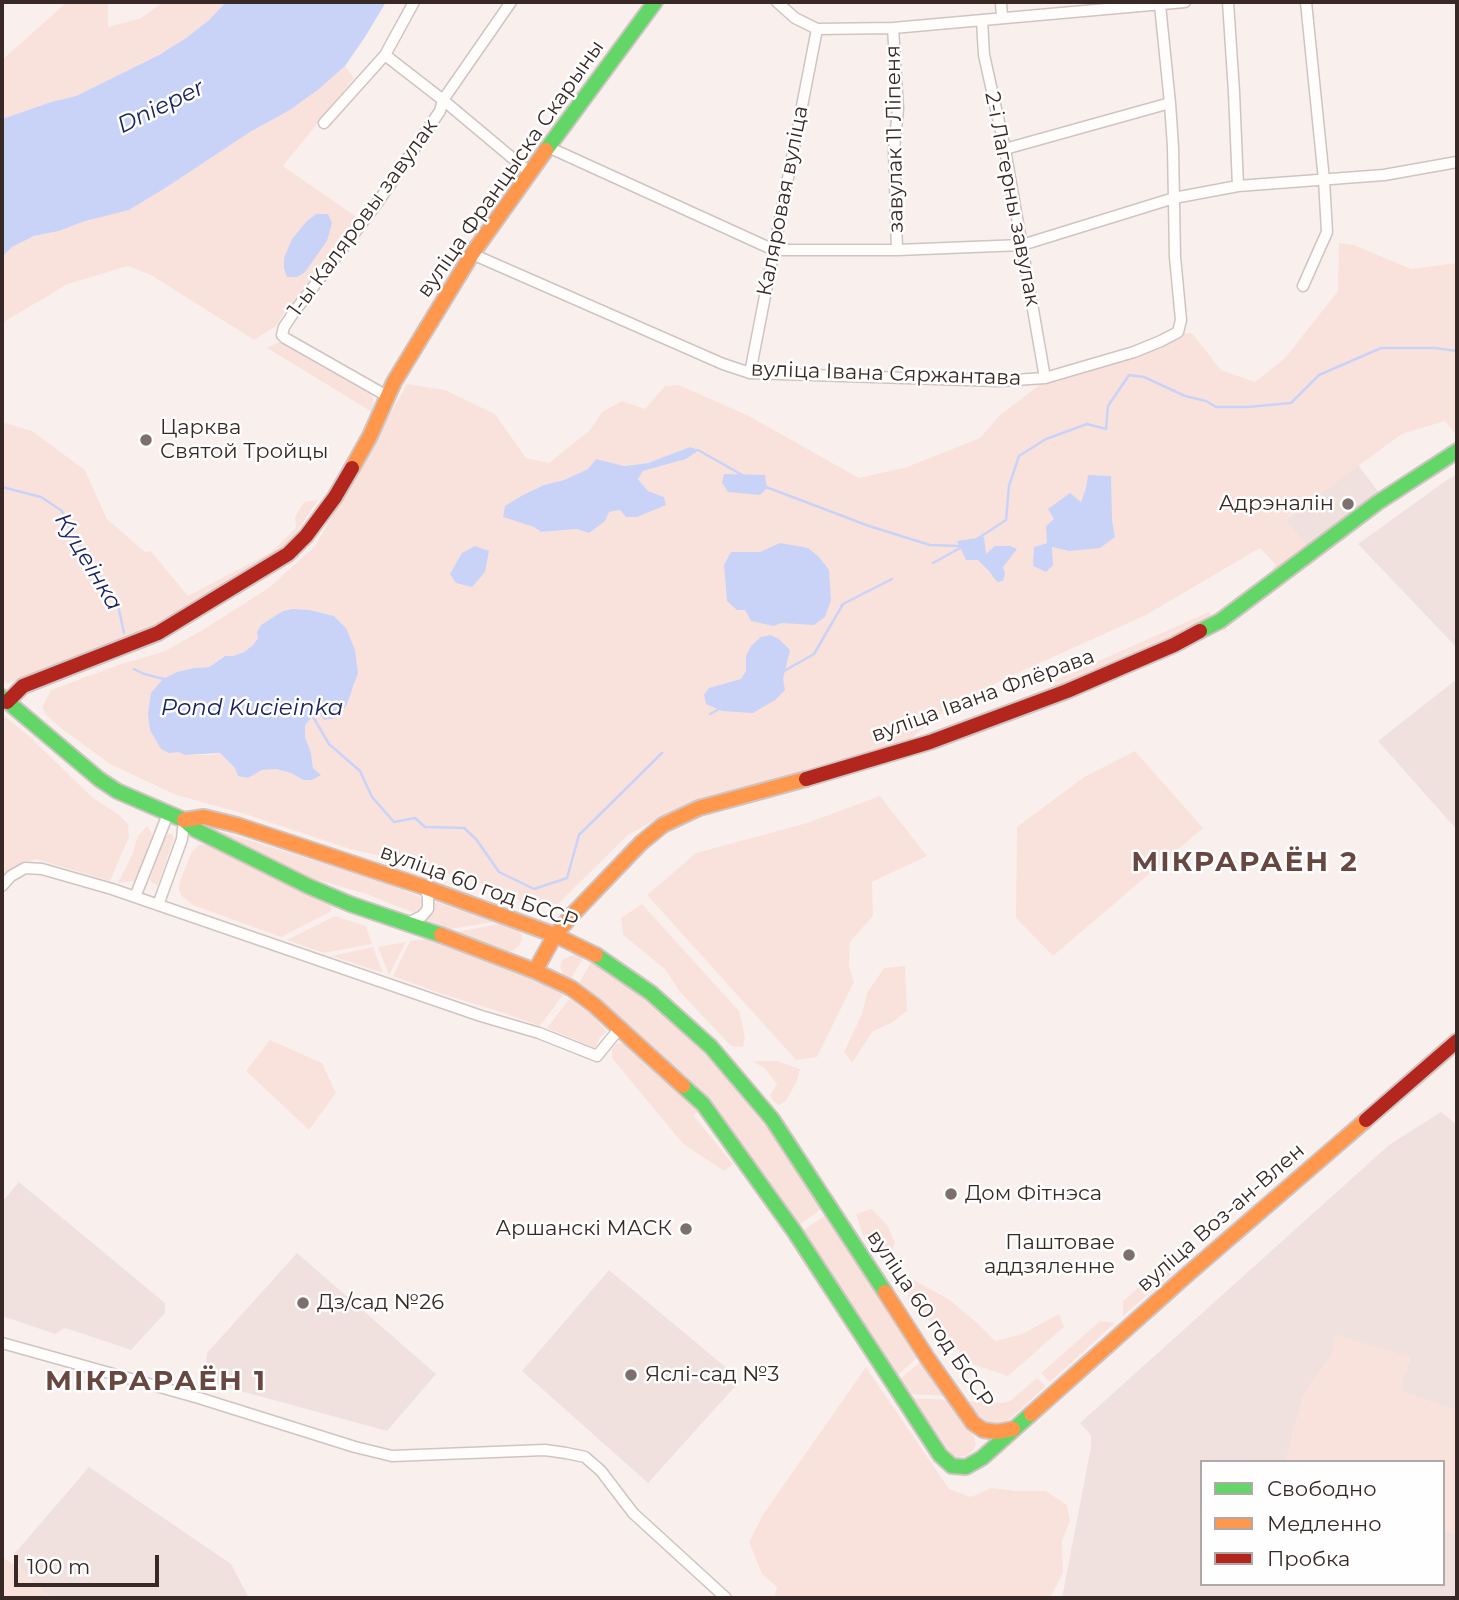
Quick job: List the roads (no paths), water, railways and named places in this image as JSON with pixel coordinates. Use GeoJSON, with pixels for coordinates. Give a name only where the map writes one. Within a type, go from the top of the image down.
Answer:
{"type":"FeatureCollection","features":[{"type":"Feature","properties":{"kind":"main road","name":"вуліца Францыска Скарыны"},"geometry":{"type":"LineString","coordinates":[[4,699],[23,686],[74,664],[158,633],[288,554],[306,536],[335,497],[370,436],[387,396],[428,323],[472,254],[529,172],[656,2]]}},
{"type":"Feature","properties":{"kind":"main road","name":"вуліца Івана Флёрава"},"geometry":{"type":"LineString","coordinates":[[536,971],[555,935],[572,915],[641,843],[663,825],[699,808],[930,742],[1067,691],[1174,645],[1220,621],[1377,503],[1457,451]]}},
{"type":"Feature","properties":{"kind":"main road"},"geometry":{"type":"LineString","coordinates":[[4,699],[117,791],[184,820],[196,830],[308,886],[350,904],[536,971],[571,988],[594,1005],[703,1104],[794,1231],[940,1455],[952,1466],[966,1467],[982,1458],[1014,1429]]}},
{"type":"Feature","properties":{"kind":"main road","name":"вуліца 60 год БССР"},"geometry":{"type":"LineString","coordinates":[[184,820],[204,817],[237,825],[424,887],[555,935],[593,953],[651,993],[711,1047],[772,1119],[928,1359],[973,1423],[983,1430],[997,1432],[1014,1429]]}},
{"type":"Feature","properties":{"kind":"main road","name":"вуліца Воз-ан-Влен"},"geometry":{"type":"LineString","coordinates":[[1014,1429],[1457,1041]]}},
{"type":"Feature","properties":{"kind":"street"},"geometry":{"type":"LineString","coordinates":[[324,123],[385,55],[414,2]]}},
{"type":"Feature","properties":{"kind":"street","name":"1-ы Каляровы завулак"},"geometry":{"type":"LineString","coordinates":[[387,396],[285,338],[282,335],[284,327],[378,202],[440,111],[443,100],[511,2]]}},
{"type":"Feature","properties":{"kind":"street"},"geometry":{"type":"LineString","coordinates":[[777,2],[795,18],[817,29],[893,28],[1185,2]]}},
{"type":"Feature","properties":{"kind":"street"},"geometry":{"type":"LineString","coordinates":[[1001,2],[1002,18]]}},
{"type":"Feature","properties":{"kind":"street"},"geometry":{"type":"LineString","coordinates":[[1228,2],[1238,186]]}},
{"type":"Feature","properties":{"kind":"street"},"geometry":{"type":"LineString","coordinates":[[1303,286],[1326,232],[1324,180],[1306,2]]}},
{"type":"Feature","properties":{"kind":"street"},"geometry":{"type":"LineString","coordinates":[[1160,5],[1170,103],[1174,198]]}},
{"type":"Feature","properties":{"kind":"street","name":"2-і Лагерны завулак"},"geometry":{"type":"LineString","coordinates":[[982,20],[984,55],[1006,149],[1045,378]]}},
{"type":"Feature","properties":{"kind":"street","name":"завулак 11 Ліпеня"},"geometry":{"type":"LineString","coordinates":[[893,28],[898,109],[894,150],[897,250]]}},
{"type":"Feature","properties":{"kind":"street","name":"Каляровая вуліца"},"geometry":{"type":"LineString","coordinates":[[750,373],[817,29]]}},
{"type":"Feature","properties":{"kind":"street"},"geometry":{"type":"LineString","coordinates":[[385,55],[529,172]]}},
{"type":"Feature","properties":{"kind":"street"},"geometry":{"type":"LineString","coordinates":[[1006,149],[1170,103]]}},
{"type":"Feature","properties":{"kind":"street"},"geometry":{"type":"LineString","coordinates":[[548,147],[774,250],[897,250],[1022,245],[1174,198],[1238,186],[1384,175],[1457,162]]}},
{"type":"Feature","properties":{"kind":"street","name":"вуліца Івана Сяржантава"},"geometry":{"type":"LineString","coordinates":[[472,254],[723,365],[750,373],[999,381],[1045,378],[1133,352],[1178,332],[1181,320],[1175,257],[1174,198]]}},
{"type":"Feature","properties":{"kind":"street"},"geometry":{"type":"LineString","coordinates":[[135,897],[168,814]]}},
{"type":"Feature","properties":{"kind":"street"},"geometry":{"type":"LineString","coordinates":[[158,905],[181,839],[184,820]]}},
{"type":"Feature","properties":{"kind":"street"},"geometry":{"type":"LineString","coordinates":[[2,886],[11,876],[25,868],[42,869],[135,897],[481,1016],[539,1033],[597,1056],[619,1029]]}},
{"type":"Feature","properties":{"kind":"street"},"geometry":{"type":"LineString","coordinates":[[408,923],[422,916],[428,909],[428,896],[424,887]]}},
{"type":"Feature","properties":{"kind":"street"},"geometry":{"type":"LineString","coordinates":[[2,1343],[186,1394],[392,1456],[545,1450],[585,1457],[601,1471],[633,1513],[726,1598]]}},
{"type":"Feature","properties":{"kind":"water","name":"Dnieper"},"geometry":{"type":"Polygon","coordinates":[[[226,2],[386,2],[345,66],[290,110],[250,132],[129,210],[34,236],[12,247],[2,257],[2,119],[76,96],[159,55],[209,20],[226,2]]]}},
{"type":"Feature","properties":{"kind":"water"},"geometry":{"type":"Polygon","coordinates":[[[316,214],[328,214],[332,223],[327,241],[305,272],[297,277],[287,277],[284,258],[292,239],[316,214]]]}},
{"type":"Feature","properties":{"kind":"water"},"geometry":{"type":"Polygon","coordinates":[[[690,447],[699,450],[686,459],[643,471],[638,479],[648,491],[664,497],[666,505],[637,517],[626,517],[620,510],[609,512],[605,521],[589,533],[577,529],[541,532],[503,517],[505,506],[544,485],[564,480],[588,469],[596,459],[624,466],[648,463],[690,447]]]}},
{"type":"Feature","properties":{"kind":"water"},"geometry":{"type":"Polygon","coordinates":[[[724,474],[765,475],[767,488],[760,495],[728,492],[722,483],[724,474]]]}},
{"type":"Feature","properties":{"kind":"water"},"geometry":{"type":"Polygon","coordinates":[[[1088,475],[1111,476],[1115,537],[1100,548],[1069,551],[1052,547],[1053,565],[1046,572],[1033,566],[1034,547],[1047,543],[1046,526],[1054,519],[1048,509],[1070,493],[1081,502],[1088,475]]]}},
{"type":"Feature","properties":{"kind":"water"},"geometry":{"type":"Polygon","coordinates":[[[984,537],[986,554],[995,546],[1017,549],[1003,567],[1003,581],[997,582],[978,560],[966,560],[957,541],[984,537]]]}},
{"type":"Feature","properties":{"kind":"water"},"geometry":{"type":"Polygon","coordinates":[[[780,543],[808,548],[829,570],[831,600],[825,617],[814,625],[781,623],[774,626],[751,621],[745,610],[737,610],[727,601],[724,565],[731,552],[760,552],[780,543]]]}},
{"type":"Feature","properties":{"kind":"water"},"geometry":{"type":"Polygon","coordinates":[[[475,546],[489,551],[485,572],[472,587],[456,583],[450,574],[462,553],[475,546]]]}},
{"type":"Feature","properties":{"kind":"water","name":"Pond Kucieinka"},"geometry":{"type":"Polygon","coordinates":[[[293,609],[334,616],[346,628],[355,650],[358,673],[343,711],[336,718],[324,720],[317,709],[305,726],[313,768],[321,775],[312,780],[303,780],[276,769],[262,770],[248,778],[238,776],[235,768],[220,753],[185,755],[161,749],[150,730],[148,714],[151,693],[163,679],[177,672],[209,667],[225,656],[244,652],[258,638],[257,632],[261,625],[283,611],[293,609]]]}},
{"type":"Feature","properties":{"kind":"water"},"geometry":{"type":"Polygon","coordinates":[[[770,635],[779,639],[790,650],[783,679],[785,690],[775,700],[753,713],[722,711],[706,704],[704,695],[709,688],[741,679],[746,671],[746,656],[751,646],[761,637],[770,635]]]}},
{"type":"Feature","properties":{"kind":"waterway","name":"Куцеінка"},"geometry":{"type":"LineString","coordinates":[[977,539],[1006,520],[1009,486],[1019,456],[1046,439],[1087,424],[1106,429],[1108,406],[1129,375],[1144,377],[1216,407],[1247,407],[1291,403],[1319,375],[1381,348],[1435,348],[1457,351]]}},
{"type":"Feature","properties":{"kind":"waterway"},"geometry":{"type":"LineString","coordinates":[[698,450],[744,476]]}},
{"type":"Feature","properties":{"kind":"waterway","name":"Куцеінка"},"geometry":{"type":"LineString","coordinates":[[2,487],[41,497],[62,511],[70,530],[118,605],[124,633]]}},
{"type":"Feature","properties":{"kind":"waterway"},"geometry":{"type":"LineString","coordinates":[[766,487],[869,526],[930,545],[959,546]]}},
{"type":"Feature","properties":{"kind":"waterway","name":"Куцеінка"},"geometry":{"type":"LineString","coordinates":[[933,563],[962,547]]}},
{"type":"Feature","properties":{"kind":"waterway"},"geometry":{"type":"LineString","coordinates":[[784,671],[814,654],[843,604],[892,579]]}},
{"type":"Feature","properties":{"kind":"waterway","name":"Куцеінка"},"geometry":{"type":"LineString","coordinates":[[134,669],[164,679]]}},
{"type":"Feature","properties":{"kind":"waterway"},"geometry":{"type":"LineString","coordinates":[[710,714],[721,708]]}},
{"type":"Feature","properties":{"kind":"waterway","name":"Куцеінка"},"geometry":{"type":"LineString","coordinates":[[312,715],[329,744],[360,771],[372,797],[394,822],[415,818],[425,827],[464,828],[476,839],[499,872],[534,889],[567,878],[579,835],[662,753]]}},
{"type":"Feature","properties":{"kind":"place","name":"Царква Святой Тройцы"},"geometry":{"type":"Point","coordinates":[146,440]}},
{"type":"Feature","properties":{"kind":"place","name":"Адрэналін"},"geometry":{"type":"Point","coordinates":[1348,504]}},
{"type":"Feature","properties":{"kind":"place","name":"Дом Фітнэса"},"geometry":{"type":"Point","coordinates":[951,1194]}},
{"type":"Feature","properties":{"kind":"place","name":"Аршанскі МАСК"},"geometry":{"type":"Point","coordinates":[686,1229]}},
{"type":"Feature","properties":{"kind":"place","name":"Паштовае аддзяленне"},"geometry":{"type":"Point","coordinates":[1129,1255]}},
{"type":"Feature","properties":{"kind":"place","name":"Дз/сад №26"},"geometry":{"type":"Point","coordinates":[303,1303]}},
{"type":"Feature","properties":{"kind":"place","name":"Яслі-сад №3"},"geometry":{"type":"Point","coordinates":[631,1375]}},
{"type":"Feature","properties":{"kind":"district","name":"МІКРАРАЁН 2"},"geometry":{"type":"Point","coordinates":[1245,863]}},
{"type":"Feature","properties":{"kind":"district","name":"МІКРАРАЁН 1"},"geometry":{"type":"Point","coordinates":[156,1382]}}]}
